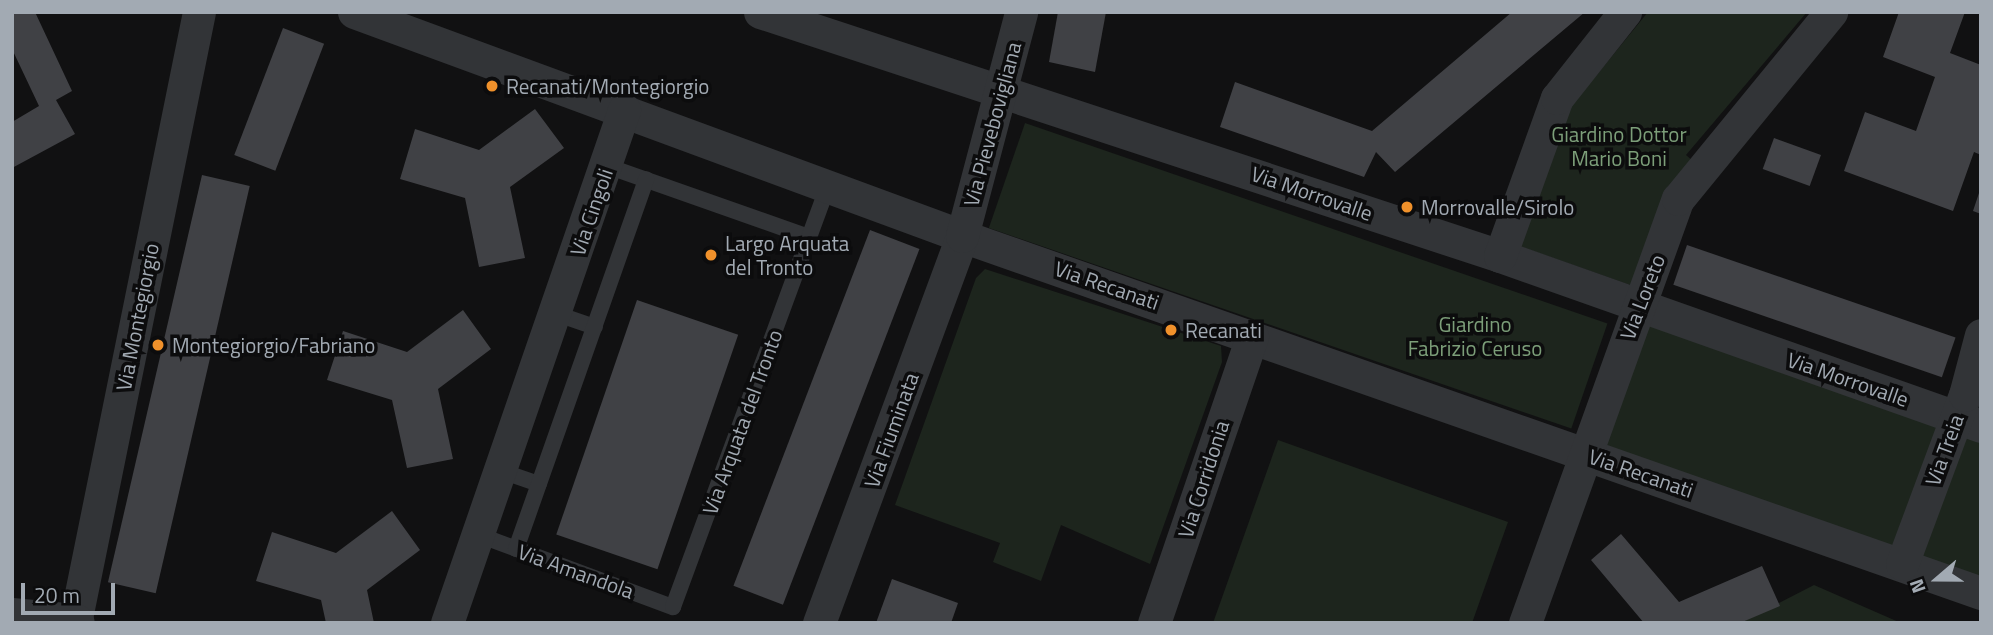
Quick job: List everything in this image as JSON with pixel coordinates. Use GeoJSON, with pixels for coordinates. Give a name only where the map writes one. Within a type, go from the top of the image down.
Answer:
{"type":"FeatureCollection","features":[{"type":"Feature","properties":{"kind":"street","name":"Via Montegiorgio"},"geometry":{"type":"LineString","coordinates":[[75,623],[199,12]]}},
{"type":"Feature","properties":{"kind":"street","name":"Via Recanati"},"geometry":{"type":"LineString","coordinates":[[354,12],[962,236],[1981,593]]}},
{"type":"Feature","properties":{"kind":"street","name":"Via Morrovalle"},"geometry":{"type":"LineString","coordinates":[[760,12],[1500,256],[1969,421]]}},
{"type":"Feature","properties":{"kind":"street","name":"Via Pievebovigliana"},"geometry":{"type":"LineString","coordinates":[[962,236],[1003,90],[1021,12]]}},
{"type":"Feature","properties":{"kind":"street"},"geometry":{"type":"LineString","coordinates":[[1500,256],[1557,98],[1625,12]]}},
{"type":"Feature","properties":{"kind":"street","name":"Via Loreto"},"geometry":{"type":"LineString","coordinates":[[1525,623],[1678,199],[1831,12]]}},
{"type":"Feature","properties":{"kind":"street","name":"Via Cingoli"},"geometry":{"type":"LineString","coordinates":[[447,623],[556,314],[624,110]]}},
{"type":"Feature","properties":{"kind":"street","name":"Via Fiuminata"},"geometry":{"type":"LineString","coordinates":[[819,623],[962,236]]}},
{"type":"Feature","properties":{"kind":"street","name":"Via Treia"},"geometry":{"type":"LineString","coordinates":[[1902,564],[1969,421],[1981,335]]}},
{"type":"Feature","properties":{"kind":"street","name":"Via Corridonia"},"geometry":{"type":"LineString","coordinates":[[1154,623],[1252,336]]}},
{"type":"Feature","properties":{"kind":"street"},"geometry":{"type":"LineString","coordinates":[[12,617],[75,623]]}},
{"type":"Feature","properties":{"kind":"lane"},"geometry":{"type":"LineString","coordinates":[[607,166],[808,237],[828,185]]}},
{"type":"Feature","properties":{"kind":"lane","name":"Via Cingoli"},"geometry":{"type":"LineString","coordinates":[[516,548],[646,179]]}},
{"type":"Feature","properties":{"kind":"lane","name":"Via Arquata del Tronto"},"geometry":{"type":"LineString","coordinates":[[673,607],[808,237]]}},
{"type":"Feature","properties":{"kind":"lane"},"geometry":{"type":"LineString","coordinates":[[556,314],[595,327]]}},
{"type":"Feature","properties":{"kind":"lane"},"geometry":{"type":"LineString","coordinates":[[501,471],[539,484]]}},
{"type":"Feature","properties":{"kind":"lane","name":"Via Amandola"},"geometry":{"type":"LineString","coordinates":[[479,535],[673,607]]}},
{"type":"Feature","properties":{"kind":"green space","name":"Giardino Dottor Mario Boni"},"geometry":{"type":"Polygon","coordinates":[[[1648,12],[1807,12],[1686,155],[1694,162],[1636,287],[1519,246],[1563,103],[1588,72],[1595,77],[1648,12]]]}},
{"type":"Feature","properties":{"kind":"green space","name":"Giardino Fabrizio Ceruso"},"geometry":{"type":"Polygon","coordinates":[[[1025,123],[1607,324],[1571,429],[989,228],[1025,123]]]}},
{"type":"Feature","properties":{"kind":"green space"},"geometry":{"type":"Polygon","coordinates":[[[985,269],[1221,346],[1222,362],[1150,564],[1061,525],[1041,581],[993,562],[1000,543],[895,505],[976,278],[985,269]]]}},
{"type":"Feature","properties":{"kind":"green space"},"geometry":{"type":"Polygon","coordinates":[[[1638,306],[1981,435],[1981,590],[1598,458],[1638,306]]]}},
{"type":"Feature","properties":{"kind":"green space"},"geometry":{"type":"Polygon","coordinates":[[[1278,440],[1508,522],[1472,623],[1213,623],[1278,440]]]}},
{"type":"Feature","properties":{"kind":"green space"},"geometry":{"type":"Polygon","coordinates":[[[1814,585],[1901,623],[1740,623],[1814,585]]]}},
{"type":"Feature","properties":{"kind":"building"},"geometry":{"type":"Polygon","coordinates":[[[12,12],[35,12],[72,91],[56,100],[75,134],[12,168],[12,122],[39,106],[12,49],[12,12]]]}},
{"type":"Feature","properties":{"kind":"building"},"geometry":{"type":"Polygon","coordinates":[[[1058,12],[1106,12],[1095,72],[1049,62],[1058,12]]]}},
{"type":"Feature","properties":{"kind":"building"},"geometry":{"type":"Polygon","coordinates":[[[1512,12],[1585,12],[1395,172],[1376,152],[1364,177],[1220,127],[1235,82],[1372,131],[1512,12]]]}},
{"type":"Feature","properties":{"kind":"building"},"geometry":{"type":"Polygon","coordinates":[[[1899,12],[1965,12],[1950,53],[1981,65],[1981,155],[1974,152],[1953,211],[1844,171],[1865,112],[1916,131],[1935,77],[1883,57],[1899,12]]]}},
{"type":"Feature","properties":{"kind":"building"},"geometry":{"type":"Polygon","coordinates":[[[283,28],[324,44],[275,171],[234,155],[283,28]]]}},
{"type":"Feature","properties":{"kind":"building"},"geometry":{"type":"Polygon","coordinates":[[[535,109],[564,148],[510,187],[525,258],[479,267],[465,198],[400,179],[415,129],[479,150],[535,109]]]}},
{"type":"Feature","properties":{"kind":"building"},"geometry":{"type":"Polygon","coordinates":[[[1774,138],[1821,155],[1810,186],[1763,169],[1774,138]]]}},
{"type":"Feature","properties":{"kind":"building"},"geometry":{"type":"Polygon","coordinates":[[[202,175],[250,186],[156,593],[108,582],[202,175]]]}},
{"type":"Feature","properties":{"kind":"building"},"geometry":{"type":"Polygon","coordinates":[[[1981,190],[1981,214],[1973,211],[1981,190]]]}},
{"type":"Feature","properties":{"kind":"building"},"geometry":{"type":"Polygon","coordinates":[[[870,230],[919,249],[783,605],[733,586],[870,230]]]}},
{"type":"Feature","properties":{"kind":"building"},"geometry":{"type":"Polygon","coordinates":[[[1687,245],[1956,337],[1942,377],[1673,285],[1687,245]]]}},
{"type":"Feature","properties":{"kind":"building"},"geometry":{"type":"Polygon","coordinates":[[[637,300],[738,335],[657,569],[556,534],[637,300]]]}},
{"type":"Feature","properties":{"kind":"building"},"geometry":{"type":"Polygon","coordinates":[[[463,310],[491,349],[438,389],[453,459],[407,468],[392,400],[327,380],[343,331],[407,352],[463,310]]]}},
{"type":"Feature","properties":{"kind":"building"},"geometry":{"type":"Polygon","coordinates":[[[392,511],[420,550],[367,590],[374,623],[326,623],[321,600],[256,581],[272,532],[336,553],[392,511]]]}},
{"type":"Feature","properties":{"kind":"building"},"geometry":{"type":"Polygon","coordinates":[[[1621,534],[1679,602],[1762,566],[1780,606],[1740,623],[1644,623],[1591,560],[1621,534]]]}},
{"type":"Feature","properties":{"kind":"building"},"geometry":{"type":"Polygon","coordinates":[[[892,579],[958,603],[951,623],[876,623],[892,579]]]}},
{"type":"Feature","properties":{"kind":"place","name":"Recanati/Montegiorgio"},"geometry":{"type":"Point","coordinates":[492,86]}},
{"type":"Feature","properties":{"kind":"place","name":"Morrovalle/Sirolo"},"geometry":{"type":"Point","coordinates":[1407,207]}},
{"type":"Feature","properties":{"kind":"place","name":"Largo Arquata del Tronto"},"geometry":{"type":"Point","coordinates":[711,255]}},
{"type":"Feature","properties":{"kind":"place","name":"Recanati"},"geometry":{"type":"Point","coordinates":[1171,330]}},
{"type":"Feature","properties":{"kind":"place","name":"Montegiorgio/Fabriano"},"geometry":{"type":"Point","coordinates":[158,345]}}]}
